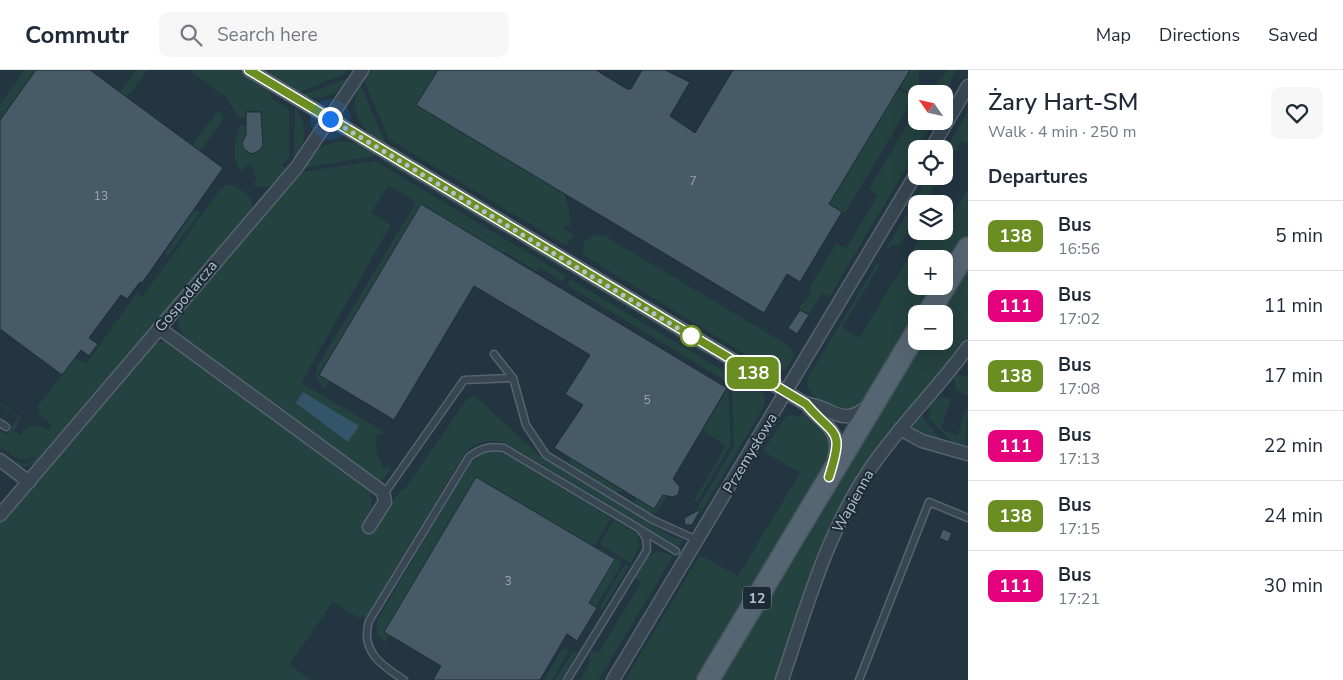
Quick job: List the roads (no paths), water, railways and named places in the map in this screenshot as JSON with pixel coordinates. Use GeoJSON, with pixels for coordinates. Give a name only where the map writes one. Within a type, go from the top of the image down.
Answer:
{"type":"FeatureCollection","features":[{"type":"Feature","properties":{"kind":"main road"},"geometry":{"type":"LineString","coordinates":[[933,305],[968,248]]}},
{"type":"Feature","properties":{"kind":"main road","name":"12"},"geometry":{"type":"LineString","coordinates":[[708,680],[908,346]]}},
{"type":"Feature","properties":{"kind":"street"},"geometry":{"type":"LineString","coordinates":[[249,70],[786,393],[806,404],[816,406],[833,421],[847,423],[854,436]]}},
{"type":"Feature","properties":{"kind":"street","name":"Gospodarcza"},"geometry":{"type":"LineString","coordinates":[[0,515],[297,167],[362,70]]}},
{"type":"Feature","properties":{"kind":"street"},"geometry":{"type":"LineString","coordinates":[[936,140],[968,86]]}},
{"type":"Feature","properties":{"kind":"street","name":"Przemysłowa"},"geometry":{"type":"LineString","coordinates":[[613,680],[909,185]]}},
{"type":"Feature","properties":{"kind":"street"},"geometry":{"type":"LineString","coordinates":[[159,328],[384,494],[385,502],[369,527]]}},
{"type":"Feature","properties":{"kind":"street","name":"Wapienna"},"geometry":{"type":"LineString","coordinates":[[782,680],[820,569],[837,528],[867,474],[900,429],[968,347]]}},
{"type":"Feature","properties":{"kind":"street"},"geometry":{"type":"LineString","coordinates":[[833,421],[858,412],[880,393]]}},
{"type":"Feature","properties":{"kind":"street"},"geometry":{"type":"LineString","coordinates":[[829,477],[838,446],[833,421]]}},
{"type":"Feature","properties":{"kind":"street"},"geometry":{"type":"LineString","coordinates":[[900,429],[922,441],[968,454]]}},
{"type":"Feature","properties":{"kind":"street"},"geometry":{"type":"LineString","coordinates":[[0,460],[29,482]]}},
{"type":"Feature","properties":{"kind":"lane"},"geometry":{"type":"LineString","coordinates":[[494,354],[513,378],[526,424],[546,455],[653,520],[698,540]]}},
{"type":"Feature","properties":{"kind":"lane"},"geometry":{"type":"LineString","coordinates":[[384,494],[464,380],[513,378]]}},
{"type":"Feature","properties":{"kind":"lane"},"geometry":{"type":"LineString","coordinates":[[404,680],[376,659],[368,645],[366,633],[370,621],[469,457],[480,449],[491,446],[504,448],[676,551]]}},
{"type":"Feature","properties":{"kind":"lane"},"geometry":{"type":"LineString","coordinates":[[859,680],[930,502],[968,518]]}},
{"type":"Feature","properties":{"kind":"lane"},"geometry":{"type":"LineString","coordinates":[[567,680],[646,550],[646,538],[640,529]]}},
{"type":"Feature","properties":{"kind":"water"},"geometry":{"type":"Polygon","coordinates":[[[303,392],[359,426],[348,442],[296,403],[303,392]]]}}]}
